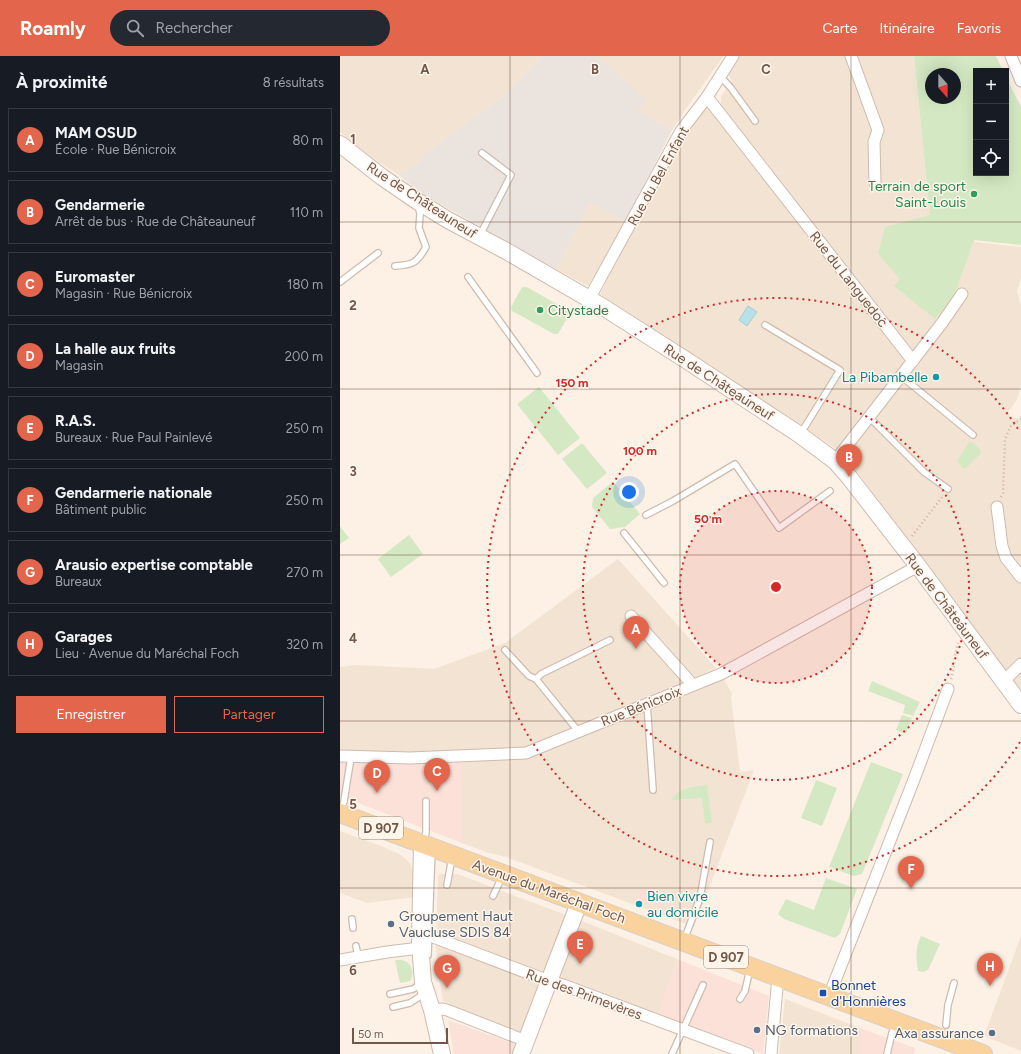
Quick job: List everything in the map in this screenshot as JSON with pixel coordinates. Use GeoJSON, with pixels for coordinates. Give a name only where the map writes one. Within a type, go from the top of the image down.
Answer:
{"type":"FeatureCollection","features":[{"type":"Feature","properties":{"kind":"main road","name":"Rue de Châteauneuf"},"geometry":{"type":"LineString","coordinates":[[340,144],[382,177],[417,201],[589,299],[666,347],[800,435],[835,461],[918,566],[1021,705]]}},
{"type":"Feature","properties":{"kind":"main road","name":"Avenue du Maréchal Foch"},"geometry":{"type":"LineString","coordinates":[[341,813],[983,1054]]}},
{"type":"Feature","properties":{"kind":"main road"},"geometry":{"type":"LineString","coordinates":[[427,846],[423,939],[426,982],[442,1054]]}},
{"type":"Feature","properties":{"kind":"main road"},"geometry":{"type":"LineString","coordinates":[[524,1047],[579,903]]}},
{"type":"Feature","properties":{"kind":"street","name":"Rue du Bel Enfant"},"geometry":{"type":"LineString","coordinates":[[589,299],[680,132],[707,97],[733,56]]}},
{"type":"Feature","properties":{"kind":"street"},"geometry":{"type":"LineString","coordinates":[[851,56],[878,130],[874,142],[875,183]]}},
{"type":"Feature","properties":{"kind":"street"},"geometry":{"type":"LineString","coordinates":[[1010,56],[1021,80]]}},
{"type":"Feature","properties":{"kind":"street","name":"Rue du Languedoc"},"geometry":{"type":"LineString","coordinates":[[707,97],[913,361]]}},
{"type":"Feature","properties":{"kind":"street"},"geometry":{"type":"LineString","coordinates":[[835,461],[913,361],[962,294]]}},
{"type":"Feature","properties":{"kind":"street"},"geometry":{"type":"LineString","coordinates":[[997,507],[1002,546],[1006,558],[1021,577]]}},
{"type":"Feature","properties":{"kind":"street","name":"Rue Bénicroix"},"geometry":{"type":"LineString","coordinates":[[345,757],[410,758],[526,752],[721,674],[918,566]]}},
{"type":"Feature","properties":{"kind":"street"},"geometry":{"type":"LineString","coordinates":[[631,616],[693,685]]}},
{"type":"Feature","properties":{"kind":"street"},"geometry":{"type":"LineString","coordinates":[[1003,682],[1021,664]]}},
{"type":"Feature","properties":{"kind":"street"},"geometry":{"type":"LineString","coordinates":[[829,996],[948,689]]}},
{"type":"Feature","properties":{"kind":"street"},"geometry":{"type":"LineString","coordinates":[[340,960],[387,952],[423,939]]}},
{"type":"Feature","properties":{"kind":"street","name":"Rue des Primevères"},"geometry":{"type":"LineString","coordinates":[[423,939],[574,988],[748,1054]]}},
{"type":"Feature","properties":{"kind":"street"},"geometry":{"type":"LineString","coordinates":[[771,1054],[778,976]]}},
{"type":"Feature","properties":{"kind":"street"},"geometry":{"type":"LineString","coordinates":[[432,1010],[447,1010],[524,1047]]}},
{"type":"Feature","properties":{"kind":"lane"},"geometry":{"type":"LineString","coordinates":[[720,76],[731,88],[755,122]]}},
{"type":"Feature","properties":{"kind":"lane"},"geometry":{"type":"LineString","coordinates":[[479,237],[511,175],[482,152]]}},
{"type":"Feature","properties":{"kind":"lane"},"geometry":{"type":"LineString","coordinates":[[395,266],[408,266],[420,259],[426,247],[419,228],[420,214],[417,201]]}},
{"type":"Feature","properties":{"kind":"lane"},"geometry":{"type":"LineString","coordinates":[[340,282],[378,253]]}},
{"type":"Feature","properties":{"kind":"lane"},"geometry":{"type":"LineString","coordinates":[[468,277],[537,373]]}},
{"type":"Feature","properties":{"kind":"lane"},"geometry":{"type":"LineString","coordinates":[[765,325],[840,370],[800,435]]}},
{"type":"Feature","properties":{"kind":"lane"},"geometry":{"type":"LineString","coordinates":[[901,376],[973,435]]}},
{"type":"Feature","properties":{"kind":"lane"},"geometry":{"type":"LineString","coordinates":[[869,417],[924,472],[948,489]]}},
{"type":"Feature","properties":{"kind":"lane"},"geometry":{"type":"LineString","coordinates":[[646,515],[673,501],[735,464],[779,528],[830,491]]}},
{"type":"Feature","properties":{"kind":"lane"},"geometry":{"type":"LineString","coordinates":[[624,533],[664,583]]}},
{"type":"Feature","properties":{"kind":"lane"},"geometry":{"type":"LineString","coordinates":[[536,679],[541,674],[610,640]]}},
{"type":"Feature","properties":{"kind":"lane"},"geometry":{"type":"LineString","coordinates":[[504,650],[529,676],[536,679],[578,731]]}},
{"type":"Feature","properties":{"kind":"lane"},"geometry":{"type":"LineString","coordinates":[[646,704],[653,790]]}},
{"type":"Feature","properties":{"kind":"lane"},"geometry":{"type":"LineString","coordinates":[[341,813],[344,801],[345,757]]}},
{"type":"Feature","properties":{"kind":"lane"},"geometry":{"type":"LineString","coordinates":[[426,801],[427,846]]}},
{"type":"Feature","properties":{"kind":"lane"},"geometry":{"type":"LineString","coordinates":[[684,941],[700,898],[710,842]]}},
{"type":"Feature","properties":{"kind":"lane"},"geometry":{"type":"LineString","coordinates":[[447,885],[452,855]]}},
{"type":"Feature","properties":{"kind":"lane"},"geometry":{"type":"LineString","coordinates":[[493,896],[502,874]]}},
{"type":"Feature","properties":{"kind":"lane"},"geometry":{"type":"LineString","coordinates":[[352,919],[353,928]]}},
{"type":"Feature","properties":{"kind":"lane"},"geometry":{"type":"LineString","coordinates":[[356,946],[358,957]]}},
{"type":"Feature","properties":{"kind":"lane"},"geometry":{"type":"LineString","coordinates":[[740,999],[745,991],[751,967]]}},
{"type":"Feature","properties":{"kind":"lane"},"geometry":{"type":"LineString","coordinates":[[390,994],[413,988],[426,982]]}},
{"type":"Feature","properties":{"kind":"lane"},"geometry":{"type":"LineString","coordinates":[[393,1007],[410,1003],[426,982]]}},
{"type":"Feature","properties":{"kind":"lane"},"geometry":{"type":"LineString","coordinates":[[946,1024],[948,1005],[954,983]]}},
{"type":"Feature","properties":{"kind":"lane"},"geometry":{"type":"LineString","coordinates":[[672,1054],[703,985]]}},
{"type":"Feature","properties":{"kind":"lane"},"geometry":{"type":"LineString","coordinates":[[887,1054],[892,1033],[897,1021]]}},
{"type":"Feature","properties":{"kind":"path"},"geometry":{"type":"LineString","coordinates":[[997,507],[1003,493],[1005,439],[1012,426],[1021,419]]}},
{"type":"Feature","properties":{"kind":"path"},"geometry":{"type":"LineString","coordinates":[[918,528],[948,489]]}},
{"type":"Feature","properties":{"kind":"path"},"geometry":{"type":"LineString","coordinates":[[948,689],[954,672],[955,652],[958,643]]}},
{"type":"Feature","properties":{"kind":"shaded area"},"geometry":{"type":"Polygon","coordinates":[[[340,56],[543,56],[503,96],[422,156],[420,162],[399,175],[370,156],[340,132],[340,56]]]}},
{"type":"Feature","properties":{"kind":"shaded area"},"geometry":{"type":"Polygon","coordinates":[[[543,56],[598,56],[647,101],[636,110],[672,130],[626,222],[590,203],[556,269],[419,192],[399,175],[420,162],[422,156],[503,96],[543,56]]]}},
{"type":"Feature","properties":{"kind":"shaded area"},"geometry":{"type":"Polygon","coordinates":[[[598,56],[723,57],[672,130],[635,110],[646,101],[598,56]]]}},
{"type":"Feature","properties":{"kind":"shaded area"},"geometry":{"type":"Polygon","coordinates":[[[739,56],[914,56],[930,215],[975,242],[1021,247],[1021,278],[1017,291],[1021,305],[1021,384],[1017,399],[1007,413],[1013,418],[1021,418],[1021,693],[948,591],[849,461],[839,451],[600,294],[680,143],[704,104],[721,107],[721,96],[732,81],[728,74],[739,56]]]}},
{"type":"Feature","properties":{"kind":"shaded area"},"geometry":{"type":"Polygon","coordinates":[[[590,203],[626,222],[588,286],[556,269],[590,203]]]}},
{"type":"Feature","properties":{"kind":"shaded area"},"geometry":{"type":"Polygon","coordinates":[[[618,559],[716,668],[653,696],[652,709],[696,691],[723,677],[732,694],[731,697],[740,772],[754,770],[694,927],[506,857],[486,852],[462,843],[462,752],[340,752],[340,667],[356,665],[434,669],[505,643],[618,559]]]}},
{"type":"Feature","properties":{"kind":"shaded area"},"geometry":{"type":"Polygon","coordinates":[[[462,759],[462,843],[340,796],[340,760],[462,759]]]}},
{"type":"Feature","properties":{"kind":"shaded area"},"geometry":{"type":"Polygon","coordinates":[[[340,831],[401,855],[410,863],[413,871],[414,897],[367,903],[340,893],[340,831]]]}},
{"type":"Feature","properties":{"kind":"shaded area"},"geometry":{"type":"Polygon","coordinates":[[[441,874],[457,874],[582,921],[677,959],[658,1015],[545,972],[521,1033],[443,1001],[436,947],[438,876],[441,874]]]}},
{"type":"Feature","properties":{"kind":"shaded area"},"geometry":{"type":"Polygon","coordinates":[[[1021,936],[1021,1051],[984,1036],[1021,936]]]}},
{"type":"Feature","properties":{"kind":"shaded area"},"geometry":{"type":"Polygon","coordinates":[[[677,959],[769,996],[763,1054],[658,1015],[677,959]]]}},
{"type":"Feature","properties":{"kind":"shaded area"},"geometry":{"type":"Polygon","coordinates":[[[785,999],[860,1028],[860,1054],[779,1054],[785,999]]]}},
{"type":"Feature","properties":{"kind":"shaded area"},"geometry":{"type":"Polygon","coordinates":[[[448,1020],[515,1044],[512,1054],[454,1054],[448,1020]]]}},
{"type":"Feature","properties":{"kind":"shaded area"},"geometry":{"type":"Polygon","coordinates":[[[860,1028],[915,1048],[914,1054],[860,1054],[860,1028]]]}},
{"type":"Feature","properties":{"kind":"green space","name":"Terrain de sport Saint-Louis"},"geometry":{"type":"Polygon","coordinates":[[[914,56],[996,56],[1002,68],[973,68],[973,176],[1009,176],[1009,83],[1021,107],[1021,245],[974,240],[954,296],[935,319],[894,286],[900,279],[878,254],[885,227],[930,215],[914,56]]]}},
{"type":"Feature","properties":{"kind":"green space","name":"Citystade"},"geometry":{"type":"Polygon","coordinates":[[[522,287],[527,287],[567,310],[569,315],[558,334],[554,334],[512,311],[511,307],[522,287]]]}},
{"type":"Feature","properties":{"kind":"green space"},"geometry":{"type":"Polygon","coordinates":[[[539,387],[580,438],[558,455],[517,404],[539,387]]]}},
{"type":"Feature","properties":{"kind":"green space"},"geometry":{"type":"Polygon","coordinates":[[[970,441],[980,449],[981,453],[964,469],[957,461],[970,441]]]}},
{"type":"Feature","properties":{"kind":"green space"},"geometry":{"type":"Polygon","coordinates":[[[582,443],[607,473],[587,489],[562,459],[582,443]]]}},
{"type":"Feature","properties":{"kind":"green space"},"geometry":{"type":"Polygon","coordinates":[[[610,484],[615,484],[640,514],[625,527],[610,529],[592,507],[593,498],[610,484]]]}},
{"type":"Feature","properties":{"kind":"green space"},"geometry":{"type":"Polygon","coordinates":[[[340,526],[349,538],[340,544],[340,526]]]}},
{"type":"Feature","properties":{"kind":"green space"},"geometry":{"type":"Polygon","coordinates":[[[409,535],[423,554],[391,577],[378,559],[409,535]]]}},
{"type":"Feature","properties":{"kind":"green space"},"geometry":{"type":"Polygon","coordinates":[[[872,681],[920,702],[913,716],[903,713],[905,705],[868,691],[872,681]]]}},
{"type":"Feature","properties":{"kind":"green space"},"geometry":{"type":"Polygon","coordinates":[[[902,715],[912,718],[906,734],[896,730],[902,715]]]}},
{"type":"Feature","properties":{"kind":"green space"},"geometry":{"type":"Polygon","coordinates":[[[871,762],[903,774],[862,874],[854,876],[829,867],[871,762]]]}},
{"type":"Feature","properties":{"kind":"green space"},"geometry":{"type":"Polygon","coordinates":[[[816,780],[837,788],[822,826],[801,818],[816,780]]]}},
{"type":"Feature","properties":{"kind":"green space"},"geometry":{"type":"Polygon","coordinates":[[[707,785],[712,823],[705,824],[702,798],[672,800],[678,792],[682,790],[707,785]]]}},
{"type":"Feature","properties":{"kind":"green space"},"geometry":{"type":"Polygon","coordinates":[[[826,878],[857,889],[840,934],[835,938],[784,919],[778,914],[786,899],[814,910],[826,878]]]}},
{"type":"Feature","properties":{"kind":"green space"},"geometry":{"type":"Polygon","coordinates":[[[921,936],[940,944],[928,970],[923,972],[918,971],[916,957],[921,936]]]}},
{"type":"Feature","properties":{"kind":"green space"},"geometry":{"type":"Polygon","coordinates":[[[395,960],[403,960],[410,965],[412,975],[410,981],[400,983],[395,960]]]}},
{"type":"Feature","properties":{"kind":"water"},"geometry":{"type":"Polygon","coordinates":[[[748,306],[757,312],[747,326],[739,320],[748,306]]]}},
{"type":"Feature","properties":{"kind":"place","name":"Terrain de sport Saint-Louis"},"geometry":{"type":"Point","coordinates":[974,194]}},
{"type":"Feature","properties":{"kind":"place","name":"Citystade"},"geometry":{"type":"Point","coordinates":[540,310]}},
{"type":"Feature","properties":{"kind":"place","name":"La Pibambelle"},"geometry":{"type":"Point","coordinates":[936,377]}},
{"type":"Feature","properties":{"kind":"place","name":"Gendarmerie"},"geometry":{"type":"Point","coordinates":[849,477]}},
{"type":"Feature","properties":{"kind":"place","name":"MAM OSUD"},"geometry":{"type":"Point","coordinates":[636,649]}},
{"type":"Feature","properties":{"kind":"place","name":"Euromaster"},"geometry":{"type":"Point","coordinates":[437,791]}},
{"type":"Feature","properties":{"kind":"place","name":"La halle aux fruits"},"geometry":{"type":"Point","coordinates":[377,793]}},
{"type":"Feature","properties":{"kind":"place","name":"Gendarmerie nationale"},"geometry":{"type":"Point","coordinates":[911,889]}},
{"type":"Feature","properties":{"kind":"place","name":"Bien vivre au domicile"},"geometry":{"type":"Point","coordinates":[639,904]}},
{"type":"Feature","properties":{"kind":"place","name":"Groupement Haut Vaucluse SDIS 84"},"geometry":{"type":"Point","coordinates":[391,924]}},
{"type":"Feature","properties":{"kind":"place","name":"R.A.S."},"geometry":{"type":"Point","coordinates":[580,964]}},
{"type":"Feature","properties":{"kind":"place","name":"Garages"},"geometry":{"type":"Point","coordinates":[990,986]}},
{"type":"Feature","properties":{"kind":"place","name":"Arausio expertise comptable"},"geometry":{"type":"Point","coordinates":[447,988]}},
{"type":"Feature","properties":{"kind":"place","name":"Bonnet d'Honnières"},"geometry":{"type":"Point","coordinates":[823,993]}},
{"type":"Feature","properties":{"kind":"place","name":"NG formations"},"geometry":{"type":"Point","coordinates":[757,1030]}},
{"type":"Feature","properties":{"kind":"place","name":"Axa assurance"},"geometry":{"type":"Point","coordinates":[992,1033]}}]}
